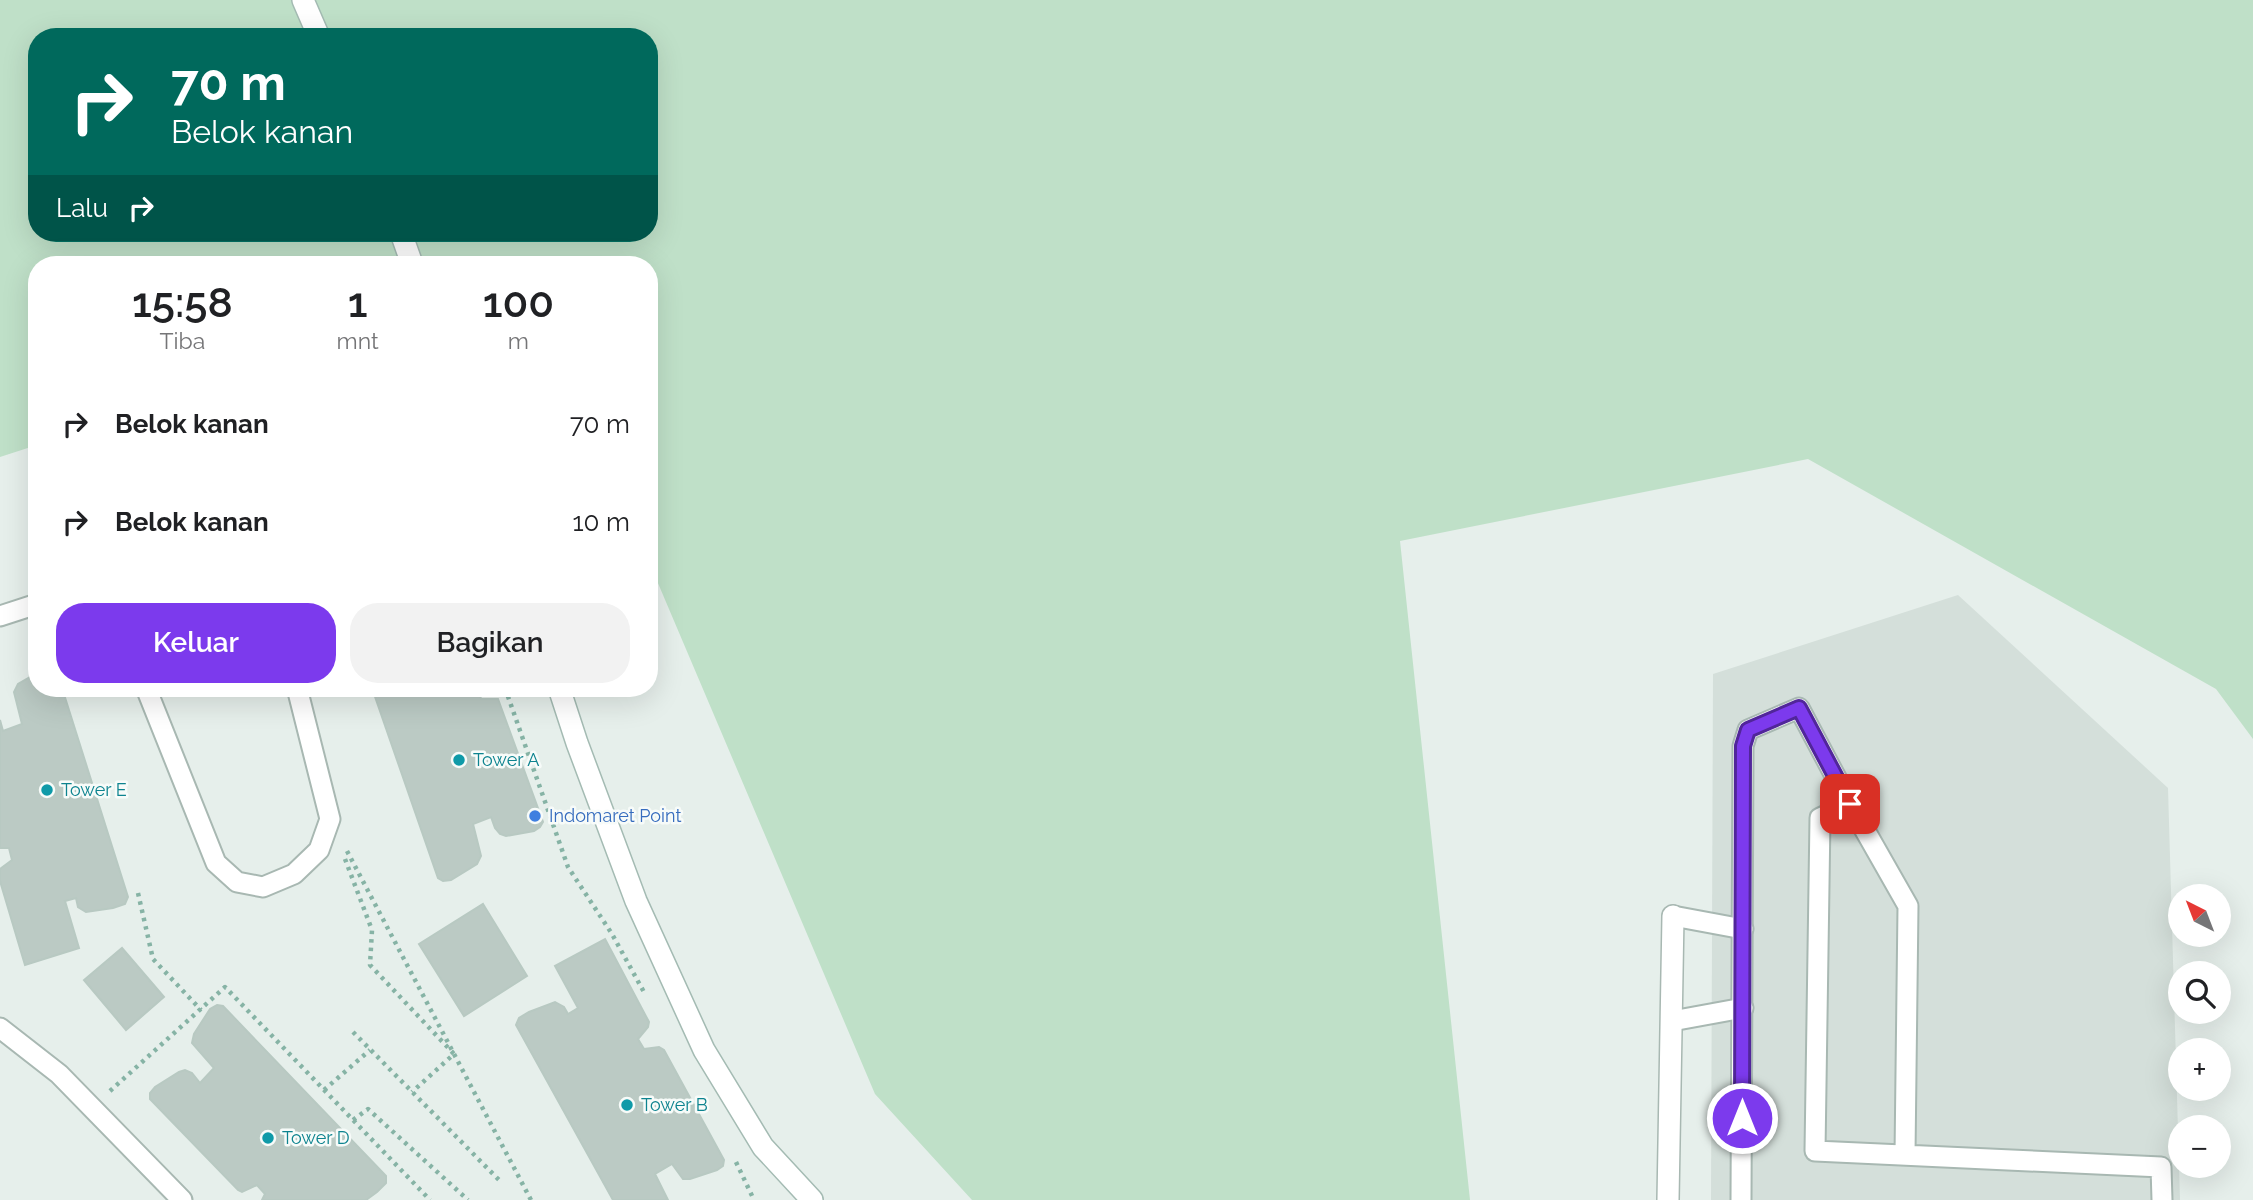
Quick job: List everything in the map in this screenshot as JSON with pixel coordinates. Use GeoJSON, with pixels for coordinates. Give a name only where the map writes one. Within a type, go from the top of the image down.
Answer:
{"type":"FeatureCollection","features":[{"type":"Feature","properties":{"kind":"street"},"geometry":{"type":"LineString","coordinates":[[303,0],[315,28]]}},
{"type":"Feature","properties":{"kind":"street"},"geometry":{"type":"LineString","coordinates":[[562,697],[636,901],[704,1050],[763,1147],[812,1200]]}},
{"type":"Feature","properties":{"kind":"street"},"geometry":{"type":"LineString","coordinates":[[1668,1200],[1673,916]]}},
{"type":"Feature","properties":{"kind":"lane"},"geometry":{"type":"LineString","coordinates":[[0,616],[28,607]]}},
{"type":"Feature","properties":{"kind":"lane"},"geometry":{"type":"LineString","coordinates":[[150,697],[216,863],[237,882],[263,887],[294,874],[319,850],[330,819],[299,697]]}},
{"type":"Feature","properties":{"kind":"lane"},"geometry":{"type":"LineString","coordinates":[[1741,1200],[1743,746],[1748,730],[1799,708],[1908,906],[1905,1156]]}},
{"type":"Feature","properties":{"kind":"lane"},"geometry":{"type":"LineString","coordinates":[[1850,804],[1820,818],[1815,1152],[2161,1167],[2162,1200]]}},
{"type":"Feature","properties":{"kind":"lane"},"geometry":{"type":"LineString","coordinates":[[1673,916],[1743,929]]}},
{"type":"Feature","properties":{"kind":"lane"},"geometry":{"type":"LineString","coordinates":[[1672,1021],[1743,1008]]}},
{"type":"Feature","properties":{"kind":"lane"},"geometry":{"type":"LineString","coordinates":[[0,1028],[59,1074],[182,1200]]}},
{"type":"Feature","properties":{"kind":"path"},"geometry":{"type":"LineString","coordinates":[[509,697],[568,867],[612,934],[645,995]]}},
{"type":"Feature","properties":{"kind":"path"},"geometry":{"type":"LineString","coordinates":[[330,819],[372,930],[370,965],[454,1054]]}},
{"type":"Feature","properties":{"kind":"path"},"geometry":{"type":"LineString","coordinates":[[330,819],[531,1200]]}},
{"type":"Feature","properties":{"kind":"path"},"geometry":{"type":"LineString","coordinates":[[138,893],[153,959],[201,1010]]}},
{"type":"Feature","properties":{"kind":"path"},"geometry":{"type":"LineString","coordinates":[[92,1108],[225,987],[430,1200]]}},
{"type":"Feature","properties":{"kind":"path"},"geometry":{"type":"LineString","coordinates":[[353,1032],[502,1183]]}},
{"type":"Feature","properties":{"kind":"path"},"geometry":{"type":"LineString","coordinates":[[324,1090],[370,1050]]}},
{"type":"Feature","properties":{"kind":"path"},"geometry":{"type":"LineString","coordinates":[[412,1092],[454,1054]]}},
{"type":"Feature","properties":{"kind":"path"},"geometry":{"type":"LineString","coordinates":[[353,1120],[368,1109],[468,1200]]}},
{"type":"Feature","properties":{"kind":"path"},"geometry":{"type":"LineString","coordinates":[[730,1152],[754,1200]]}},
{"type":"Feature","properties":{"kind":"shaded area"},"geometry":{"type":"Polygon","coordinates":[[[1958,595],[2168,788],[2171,884],[2168,884],[2168,947],[2173,947],[2173,961],[2168,961],[2168,1024],[2175,1024],[2175,1038],[2168,1038],[2168,1101],[2177,1101],[2178,1115],[2168,1115],[2168,1178],[2179,1178],[2180,1200],[1711,1200],[1713,674],[1958,595]]]}},
{"type":"Feature","properties":{"kind":"green space"},"geometry":{"type":"Polygon","coordinates":[[[0,0],[2253,0],[2253,739],[2216,689],[1808,459],[1400,541],[1470,1200],[972,1200],[875,1094],[658,583],[658,256],[28,256],[28,448],[0,457],[0,0]]]}},
{"type":"Feature","properties":{"kind":"building","name":"Tower E"},"geometry":{"type":"Polygon","coordinates":[[[28,678],[28,697],[65,697],[128,897],[125,904],[86,912],[78,907],[76,898],[65,901],[79,948],[25,965],[0,881],[0,869],[12,860],[9,848],[0,848],[0,720],[3,731],[22,724],[14,692],[18,684],[28,678]]]}},
{"type":"Feature","properties":{"kind":"building","name":"Tower A"},"geometry":{"type":"Polygon","coordinates":[[[375,697],[498,699],[543,822],[534,831],[506,836],[495,828],[491,817],[473,824],[481,856],[477,864],[451,880],[443,881],[438,878],[375,697]]]}},
{"type":"Feature","properties":{"kind":"building"},"geometry":{"type":"Polygon","coordinates":[[[483,904],[527,976],[464,1016],[419,944],[483,904]]]}},
{"type":"Feature","properties":{"kind":"building","name":"Tower B"},"geometry":{"type":"Polygon","coordinates":[[[605,939],[649,1022],[638,1039],[644,1049],[659,1047],[664,1050],[724,1160],[723,1166],[717,1170],[690,1179],[683,1179],[672,1164],[655,1174],[668,1200],[613,1200],[516,1025],[519,1018],[529,1012],[555,1002],[564,1007],[568,1014],[578,1008],[555,966],[605,939]]]}},
{"type":"Feature","properties":{"kind":"building"},"geometry":{"type":"Polygon","coordinates":[[[122,948],[164,997],[126,1030],[84,980],[122,948]]]}},
{"type":"Feature","properties":{"kind":"building","name":"Tower D"},"geometry":{"type":"Polygon","coordinates":[[[217,1005],[223,1006],[386,1176],[386,1183],[377,1192],[366,1200],[262,1200],[265,1194],[257,1185],[242,1192],[150,1099],[150,1093],[155,1087],[179,1072],[185,1070],[192,1073],[200,1083],[214,1068],[192,1043],[194,1034],[210,1009],[217,1005]]]}},
{"type":"Feature","properties":{"kind":"place","name":"Tower A"},"geometry":{"type":"Point","coordinates":[459,760]}},
{"type":"Feature","properties":{"kind":"place","name":"Tower E"},"geometry":{"type":"Point","coordinates":[47,790]}},
{"type":"Feature","properties":{"kind":"place","name":"Indomaret Point"},"geometry":{"type":"Point","coordinates":[535,816]}},
{"type":"Feature","properties":{"kind":"place","name":"Tower B"},"geometry":{"type":"Point","coordinates":[627,1105]}},
{"type":"Feature","properties":{"kind":"place","name":"Tower D"},"geometry":{"type":"Point","coordinates":[268,1138]}},
{"type":"Feature","properties":{"kind":"route"},"geometry":{"type":"LineString","coordinates":[[1742,1118],[1743,746],[1748,730],[1799,708],[1850,804]]}}]}
